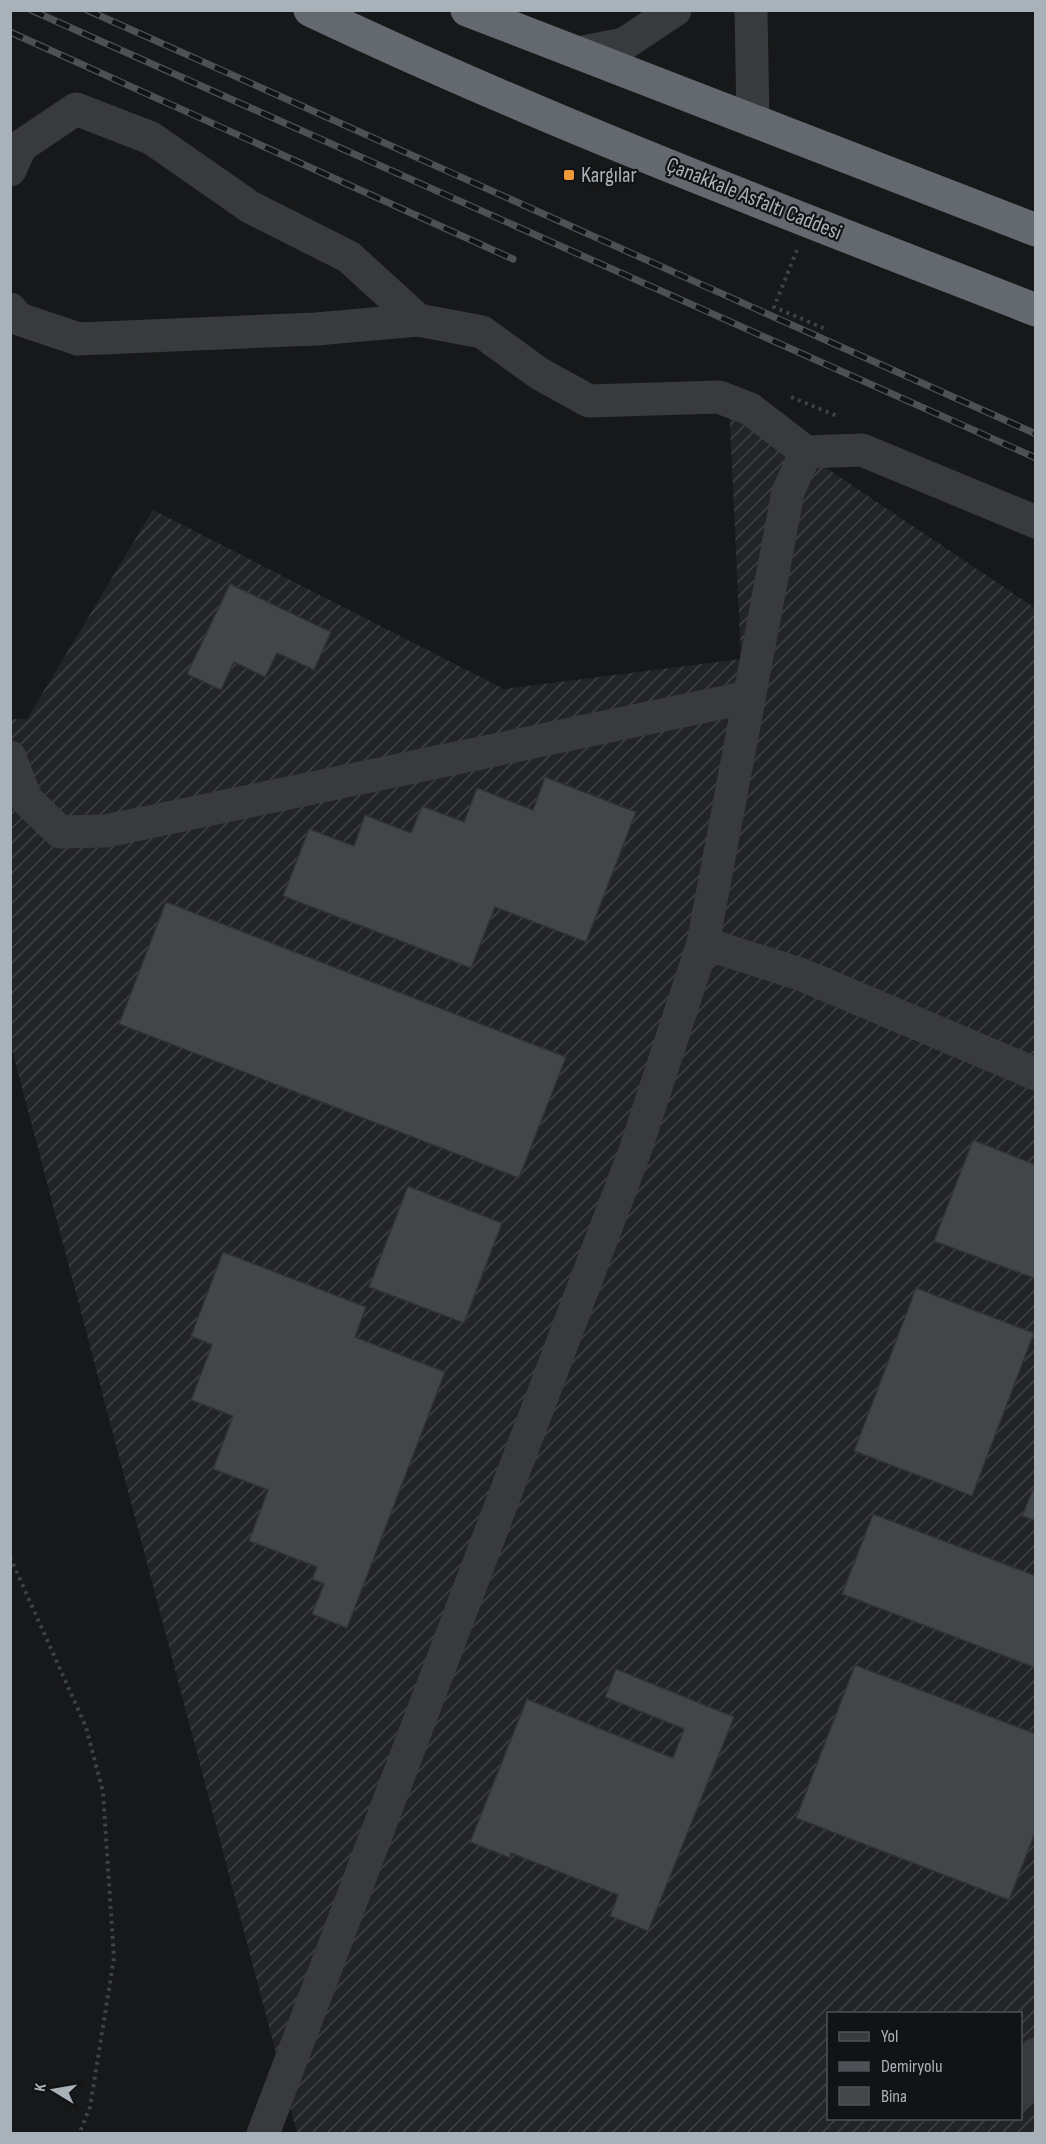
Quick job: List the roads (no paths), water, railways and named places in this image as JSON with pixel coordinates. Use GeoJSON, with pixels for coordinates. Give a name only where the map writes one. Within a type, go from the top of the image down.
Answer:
{"type":"FeatureCollection","features":[{"type":"Feature","properties":{"kind":"highway","name":"Çanakkale Asfaltı Caddesi"},"geometry":{"type":"LineString","coordinates":[[310,10],[404,55],[779,210],[1035,310]]}},
{"type":"Feature","properties":{"kind":"highway"},"geometry":{"type":"LineString","coordinates":[[467,10],[1035,230]]}},
{"type":"Feature","properties":{"kind":"street"},"geometry":{"type":"LineString","coordinates":[[578,53],[624,44],[675,10]]}},
{"type":"Feature","properties":{"kind":"street"},"geometry":{"type":"LineString","coordinates":[[751,10],[753,120]]}},
{"type":"Feature","properties":{"kind":"street"},"geometry":{"type":"LineString","coordinates":[[10,170],[21,146],[76,109],[151,138],[250,207],[349,257],[418,320]]}},
{"type":"Feature","properties":{"kind":"street"},"geometry":{"type":"LineString","coordinates":[[10,309],[19,319],[78,339],[316,329],[418,320],[482,332],[540,374],[589,401],[719,397],[750,409],[806,452],[862,450],[1035,522]]}},
{"type":"Feature","properties":{"kind":"street"},"geometry":{"type":"LineString","coordinates":[[263,2133],[635,1151],[703,943],[788,492],[806,452]]}},
{"type":"Feature","properties":{"kind":"street"},"geometry":{"type":"LineString","coordinates":[[10,757],[26,800],[60,832],[106,831],[749,697]]}},
{"type":"Feature","properties":{"kind":"street"},"geometry":{"type":"LineString","coordinates":[[703,943],[800,974],[1035,1074]]}},
{"type":"Feature","properties":{"kind":"street"},"geometry":{"type":"LineString","coordinates":[[1022,2088],[1035,2054]]}},
{"type":"Feature","properties":{"kind":"railway"},"geometry":{"type":"LineString","coordinates":[[31,10],[1036,458]]}},
{"type":"Feature","properties":{"kind":"railway"},"geometry":{"type":"LineString","coordinates":[[87,10],[1036,434]]}},
{"type":"Feature","properties":{"kind":"railway"},"geometry":{"type":"LineString","coordinates":[[10,32],[513,259]]}},
{"type":"Feature","properties":{"kind":"place","name":"Kargılar"},"geometry":{"type":"Point","coordinates":[569,175]}}]}
